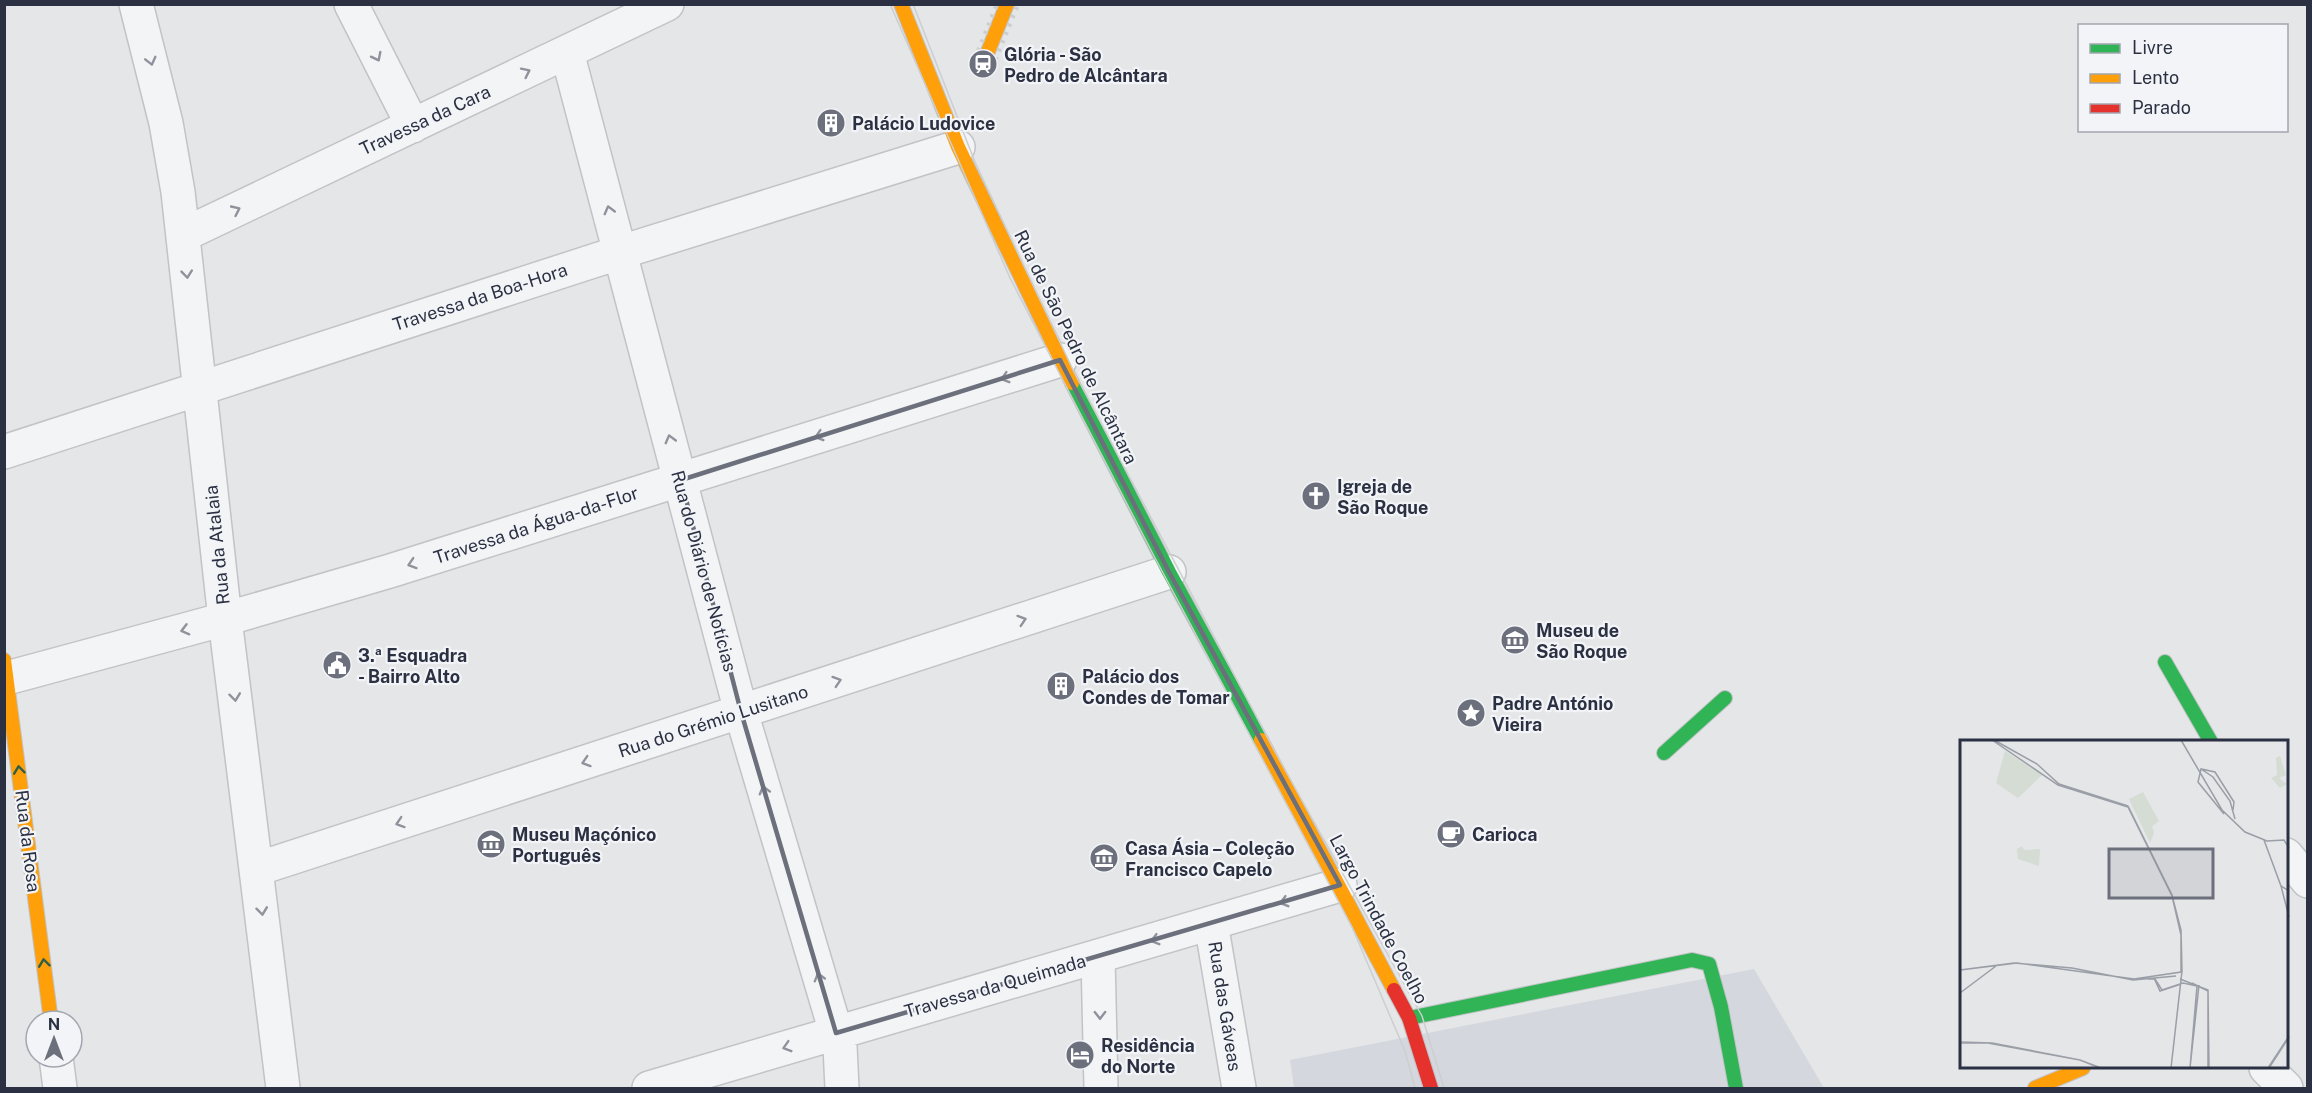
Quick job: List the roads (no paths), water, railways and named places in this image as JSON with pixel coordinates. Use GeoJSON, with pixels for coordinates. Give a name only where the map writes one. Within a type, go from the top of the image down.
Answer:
{"type":"FeatureCollection","features":[{"type":"Feature","properties":{"kind":"main road","name":"Rua de São Pedro de Alcântara"},"geometry":{"type":"LineString","coordinates":[[901,4],[958,147],[1060,360],[1169,572],[1238,697]]}},
{"type":"Feature","properties":{"kind":"main road"},"geometry":{"type":"LineString","coordinates":[[983,64],[1007,4]]}},
{"type":"Feature","properties":{"kind":"main road"},"geometry":{"type":"LineString","coordinates":[[2165,662],[2210,740]]}},
{"type":"Feature","properties":{"kind":"main road","name":"Rua da Rosa"},"geometry":{"type":"LineString","coordinates":[[6,669],[49,1009]]}},
{"type":"Feature","properties":{"kind":"main road","name":"Largo Trindade Coelho"},"geometry":{"type":"LineString","coordinates":[[1238,697],[1409,1018],[1692,960],[1709,964],[1721,1008],[1736,1089]]}},
{"type":"Feature","properties":{"kind":"main road"},"geometry":{"type":"LineString","coordinates":[[1664,753],[1725,698]]}},
{"type":"Feature","properties":{"kind":"main road"},"geometry":{"type":"LineString","coordinates":[[1409,1018],[1431,1089]]}},
{"type":"Feature","properties":{"kind":"main road"},"geometry":{"type":"LineString","coordinates":[[2035,1089],[2082,1069]]}},
{"type":"Feature","properties":{"kind":"street","name":"Rua da Atalaia"},"geometry":{"type":"LineString","coordinates":[[136,4],[166,123],[183,235],[225,619],[283,1089]]}},
{"type":"Feature","properties":{"kind":"street"},"geometry":{"type":"LineString","coordinates":[[351,4],[413,126]]}},
{"type":"Feature","properties":{"kind":"street","name":"Travessa da Cara"},"geometry":{"type":"LineString","coordinates":[[183,235],[567,52],[621,14],[667,4]]}},
{"type":"Feature","properties":{"kind":"street","name":"Rua do Diário de Notícias"},"geometry":{"type":"LineString","coordinates":[[567,52],[741,712],[840,1046],[842,1089]]}},
{"type":"Feature","properties":{"kind":"street","name":"Travessa da Boa-Hora"},"geometry":{"type":"LineString","coordinates":[[4,452],[621,252],[958,147]]}},
{"type":"Feature","properties":{"kind":"street","name":"Travessa da Água-da-Flor"},"geometry":{"type":"LineString","coordinates":[[6,669],[225,619],[390,571],[1060,360]]}},
{"type":"Feature","properties":{"kind":"street","name":"Rua do Grémio Lusitano"},"geometry":{"type":"LineString","coordinates":[[257,869],[1169,572]]}},
{"type":"Feature","properties":{"kind":"street"},"geometry":{"type":"LineString","coordinates":[[2288,857],[2307,881]]}},
{"type":"Feature","properties":{"kind":"street","name":"Travessa da Queimada"},"geometry":{"type":"LineString","coordinates":[[649,1089],[1340,885]]}},
{"type":"Feature","properties":{"kind":"street","name":"Rua das Gáveas"},"geometry":{"type":"LineString","coordinates":[[1211,923],[1239,1089]]}},
{"type":"Feature","properties":{"kind":"street"},"geometry":{"type":"LineString","coordinates":[[1098,956],[1101,1089]]}},
{"type":"Feature","properties":{"kind":"street"},"geometry":{"type":"LineString","coordinates":[[58,1069],[60,1089]]}},
{"type":"Feature","properties":{"kind":"street"},"geometry":{"type":"LineString","coordinates":[[2267,1069],[2286,1089]]}},
{"type":"Feature","properties":{"kind":"tram line"},"geometry":{"type":"LineString","coordinates":[[890,4],[1010,278],[1154,556],[1352,927],[1405,1051],[1415,1088]]}},
{"type":"Feature","properties":{"kind":"tram line"},"geometry":{"type":"LineString","coordinates":[[913,4],[975,162],[1074,372],[1274,750],[1422,1016],[1444,1088]]}},
{"type":"Feature","properties":{"kind":"railway"},"geometry":{"type":"LineString","coordinates":[[975,59],[997,4]]}},
{"type":"Feature","properties":{"kind":"railway"},"geometry":{"type":"LineString","coordinates":[[992,68],[1018,4]]}},
{"type":"Feature","properties":{"kind":"place","name":"Glória - São Pedro de Alcântara"},"geometry":{"type":"Point","coordinates":[983,64]}},
{"type":"Feature","properties":{"kind":"place","name":"Palácio Ludovice"},"geometry":{"type":"Point","coordinates":[831,123]}},
{"type":"Feature","properties":{"kind":"place","name":"Igreja de São Roque"},"geometry":{"type":"Point","coordinates":[1316,496]}},
{"type":"Feature","properties":{"kind":"place","name":"Museu de São Roque"},"geometry":{"type":"Point","coordinates":[1515,640]}},
{"type":"Feature","properties":{"kind":"place","name":"3.ª Esquadra - Bairro Alto"},"geometry":{"type":"Point","coordinates":[337,665]}},
{"type":"Feature","properties":{"kind":"place","name":"Palácio dos Condes de Tomar"},"geometry":{"type":"Point","coordinates":[1061,686]}},
{"type":"Feature","properties":{"kind":"place","name":"Padre António Vieira"},"geometry":{"type":"Point","coordinates":[1471,713]}},
{"type":"Feature","properties":{"kind":"place","name":"Carioca"},"geometry":{"type":"Point","coordinates":[1451,834]}},
{"type":"Feature","properties":{"kind":"place","name":"Museu Maçónico Português"},"geometry":{"type":"Point","coordinates":[491,844]}},
{"type":"Feature","properties":{"kind":"place","name":"Casa Ásia – Coleção Francisco Capelo"},"geometry":{"type":"Point","coordinates":[1104,858]}},
{"type":"Feature","properties":{"kind":"place","name":"Residência do Norte"},"geometry":{"type":"Point","coordinates":[1080,1055]}}]}
